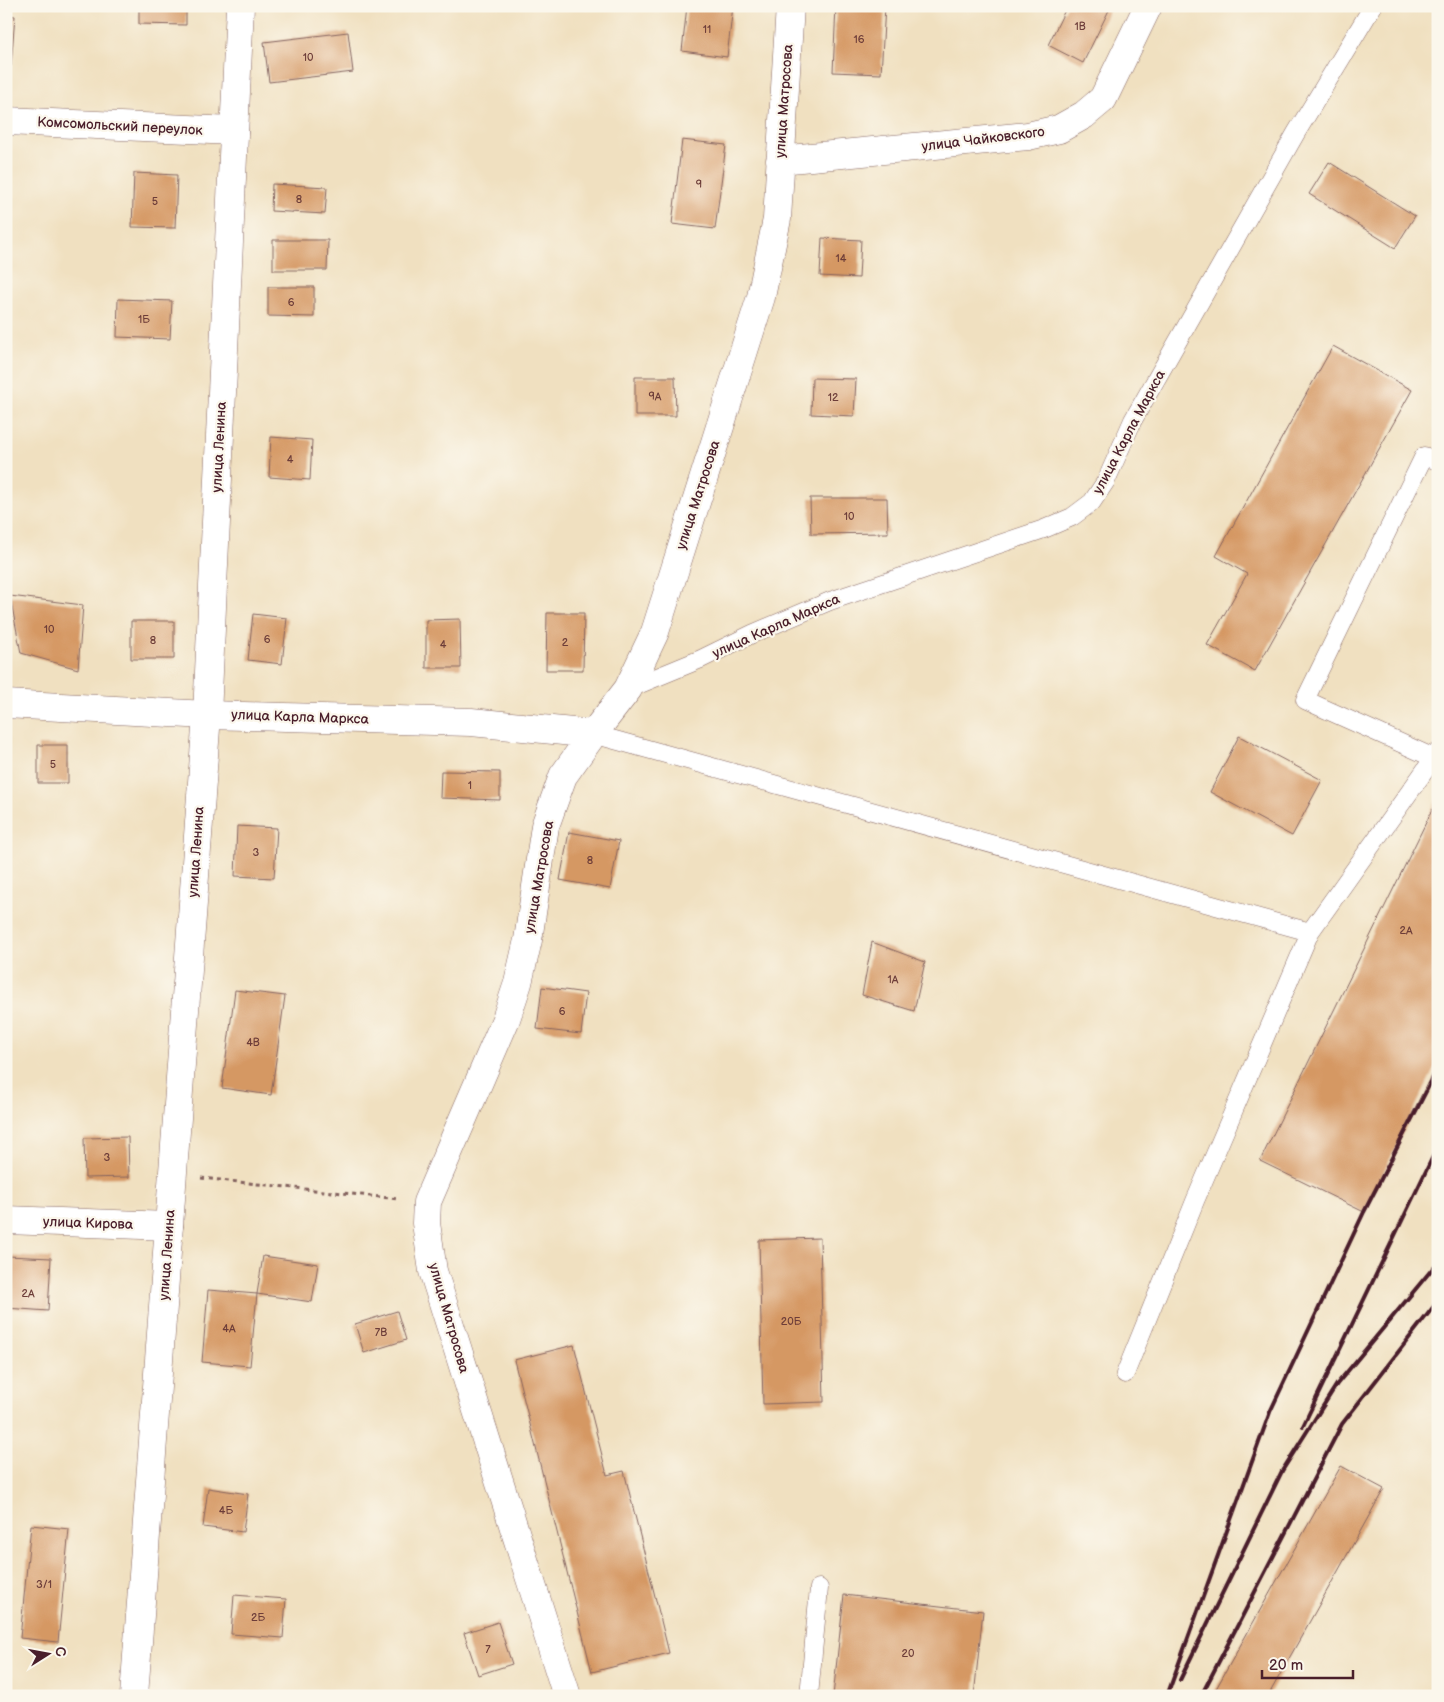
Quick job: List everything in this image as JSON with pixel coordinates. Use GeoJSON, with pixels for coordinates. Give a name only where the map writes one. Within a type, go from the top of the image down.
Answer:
{"type":"FeatureCollection","features":[{"type":"Feature","properties":{"kind":"street","name":"улица Ленина"},"geometry":{"type":"LineString","coordinates":[[134,1696],[206,715],[240,6]]}},
{"type":"Feature","properties":{"kind":"street","name":"улица Матросова"},"geometry":{"type":"LineString","coordinates":[[567,1696],[433,1270],[426,1223],[427,1202],[506,1019],[518,983],[528,940],[545,826],[563,776],[628,689],[654,632],[761,297],[777,218],[790,6]]}},
{"type":"Feature","properties":{"kind":"street","name":"улица Чайковского"},"geometry":{"type":"LineString","coordinates":[[780,160],[1028,136],[1059,129],[1084,115],[1103,98],[1148,6]]}},
{"type":"Feature","properties":{"kind":"street","name":"Комсомольский переулок"},"geometry":{"type":"LineString","coordinates":[[6,121],[234,131]]}},
{"type":"Feature","properties":{"kind":"street","name":"улица Карла Маркса"},"geometry":{"type":"LineString","coordinates":[[6,704],[206,715],[471,722],[593,734]]}},
{"type":"Feature","properties":{"kind":"street","name":"улица Кирова"},"geometry":{"type":"LineString","coordinates":[[6,1220],[169,1226]]}},
{"type":"Feature","properties":{"kind":"lane","name":"улица Карла Маркса"},"geometry":{"type":"LineString","coordinates":[[628,689],[701,659],[752,634],[830,600],[1044,529],[1072,517],[1092,502],[1106,481],[1133,420],[1296,133],[1373,6]]}},
{"type":"Feature","properties":{"kind":"lane"},"geometry":{"type":"LineString","coordinates":[[1125,1374],[1195,1201],[1310,932],[1436,755],[1305,700],[1424,456],[1438,461]]}},
{"type":"Feature","properties":{"kind":"lane"},"geometry":{"type":"LineString","coordinates":[[593,734],[1310,932]]}},
{"type":"Feature","properties":{"kind":"lane"},"geometry":{"type":"LineString","coordinates":[[809,1696],[819,1588]]}},
{"type":"Feature","properties":{"kind":"path"},"geometry":{"type":"LineString","coordinates":[[172,1175],[427,1202]]}},
{"type":"Feature","properties":{"kind":"building"},"geometry":{"type":"Polygon","coordinates":[[[139,6],[186,6],[186,25],[139,24],[139,6]]]}},
{"type":"Feature","properties":{"kind":"building"},"geometry":{"type":"Polygon","coordinates":[[[687,6],[733,6],[727,57],[682,51],[687,6]]]}},
{"type":"Feature","properties":{"kind":"building"},"geometry":{"type":"Polygon","coordinates":[[[836,6],[885,6],[881,74],[833,72],[836,6]]]}},
{"type":"Feature","properties":{"kind":"building"},"geometry":{"type":"Polygon","coordinates":[[[1067,6],[1111,6],[1083,63],[1048,45],[1067,6]]]}},
{"type":"Feature","properties":{"kind":"building"},"geometry":{"type":"Polygon","coordinates":[[[6,15],[15,16],[11,66],[6,65],[6,15]]]}},
{"type":"Feature","properties":{"kind":"building"},"geometry":{"type":"Polygon","coordinates":[[[348,32],[353,72],[269,82],[264,42],[348,32]]]}},
{"type":"Feature","properties":{"kind":"building"},"geometry":{"type":"Polygon","coordinates":[[[682,140],[726,145],[715,229],[672,224],[682,140]]]}},
{"type":"Feature","properties":{"kind":"building"},"geometry":{"type":"Polygon","coordinates":[[[1329,162],[1415,216],[1395,248],[1309,194],[1329,162]]]}},
{"type":"Feature","properties":{"kind":"building"},"geometry":{"type":"Polygon","coordinates":[[[134,173],[177,175],[175,228],[132,227],[134,173]]]}},
{"type":"Feature","properties":{"kind":"building"},"geometry":{"type":"Polygon","coordinates":[[[272,184],[327,187],[325,214],[271,211],[272,184]]]}},
{"type":"Feature","properties":{"kind":"building"},"geometry":{"type":"Polygon","coordinates":[[[822,238],[861,240],[859,278],[820,276],[822,238]]]}},
{"type":"Feature","properties":{"kind":"building"},"geometry":{"type":"Polygon","coordinates":[[[273,240],[328,240],[327,270],[273,270],[273,240]]]}},
{"type":"Feature","properties":{"kind":"building"},"geometry":{"type":"Polygon","coordinates":[[[268,287],[314,287],[314,317],[268,316],[268,287]]]}},
{"type":"Feature","properties":{"kind":"building"},"geometry":{"type":"Polygon","coordinates":[[[118,299],[172,301],[170,339],[117,337],[118,299]]]}},
{"type":"Feature","properties":{"kind":"building"},"geometry":{"type":"Polygon","coordinates":[[[1333,346],[1412,390],[1255,671],[1207,645],[1247,574],[1216,556],[1333,346]]]}},
{"type":"Feature","properties":{"kind":"building"},"geometry":{"type":"Polygon","coordinates":[[[635,377],[675,377],[676,416],[635,416],[635,377]]]}},
{"type":"Feature","properties":{"kind":"building"},"geometry":{"type":"Polygon","coordinates":[[[812,378],[856,379],[854,416],[811,414],[812,378]]]}},
{"type":"Feature","properties":{"kind":"building"},"geometry":{"type":"Polygon","coordinates":[[[271,437],[312,440],[310,480],[269,477],[271,437]]]}},
{"type":"Feature","properties":{"kind":"building"},"geometry":{"type":"Polygon","coordinates":[[[810,498],[887,498],[888,533],[811,534],[810,498]]]}},
{"type":"Feature","properties":{"kind":"building"},"geometry":{"type":"Polygon","coordinates":[[[10,596],[83,605],[78,669],[21,653],[10,596]]]}},
{"type":"Feature","properties":{"kind":"building"},"geometry":{"type":"Polygon","coordinates":[[[547,613],[584,613],[583,670],[546,670],[547,613]]]}},
{"type":"Feature","properties":{"kind":"building"},"geometry":{"type":"Polygon","coordinates":[[[253,614],[287,618],[282,664],[248,660],[253,614]]]}},
{"type":"Feature","properties":{"kind":"building"},"geometry":{"type":"Polygon","coordinates":[[[460,619],[461,668],[426,668],[426,620],[460,619]]]}},
{"type":"Feature","properties":{"kind":"building"},"geometry":{"type":"Polygon","coordinates":[[[131,621],[174,621],[174,659],[131,659],[131,621]]]}},
{"type":"Feature","properties":{"kind":"building"},"geometry":{"type":"Polygon","coordinates":[[[1239,736],[1322,780],[1292,836],[1210,792],[1239,736]]]}},
{"type":"Feature","properties":{"kind":"building"},"geometry":{"type":"Polygon","coordinates":[[[38,745],[68,745],[68,783],[38,783],[38,745]]]}},
{"type":"Feature","properties":{"kind":"building"},"geometry":{"type":"Polygon","coordinates":[[[441,771],[500,772],[500,800],[440,798],[441,771]]]}},
{"type":"Feature","properties":{"kind":"building"},"geometry":{"type":"Polygon","coordinates":[[[1438,798],[1438,1061],[1364,1212],[1260,1161],[1438,798]]]}},
{"type":"Feature","properties":{"kind":"building"},"geometry":{"type":"Polygon","coordinates":[[[237,826],[277,828],[274,878],[235,876],[237,826]]]}},
{"type":"Feature","properties":{"kind":"building"},"geometry":{"type":"Polygon","coordinates":[[[569,832],[619,841],[610,889],[560,880],[569,832]]]}},
{"type":"Feature","properties":{"kind":"building"},"geometry":{"type":"Polygon","coordinates":[[[872,942],[925,962],[914,1011],[862,995],[872,942]]]}},
{"type":"Feature","properties":{"kind":"building"},"geometry":{"type":"Polygon","coordinates":[[[542,987],[586,993],[581,1034],[537,1029],[542,987]]]}},
{"type":"Feature","properties":{"kind":"building"},"geometry":{"type":"Polygon","coordinates":[[[235,990],[285,996],[271,1095],[222,1088],[235,990]]]}},
{"type":"Feature","properties":{"kind":"building"},"geometry":{"type":"Polygon","coordinates":[[[128,1137],[129,1177],[85,1178],[84,1138],[128,1137]]]}},
{"type":"Feature","properties":{"kind":"building"},"geometry":{"type":"Polygon","coordinates":[[[820,1238],[824,1402],[763,1404],[759,1240],[820,1238]]]}},
{"type":"Feature","properties":{"kind":"building"},"geometry":{"type":"Polygon","coordinates":[[[7,1256],[51,1258],[48,1311],[6,1308],[7,1256]]]}},
{"type":"Feature","properties":{"kind":"building"},"geometry":{"type":"Polygon","coordinates":[[[263,1256],[318,1264],[312,1302],[257,1294],[263,1256]]]}},
{"type":"Feature","properties":{"kind":"building"},"geometry":{"type":"Polygon","coordinates":[[[208,1290],[257,1294],[250,1366],[202,1362],[208,1290]]]}},
{"type":"Feature","properties":{"kind":"building"},"geometry":{"type":"Polygon","coordinates":[[[397,1311],[406,1340],[364,1353],[355,1324],[397,1311]]]}},
{"type":"Feature","properties":{"kind":"building"},"geometry":{"type":"Polygon","coordinates":[[[574,1345],[607,1475],[624,1471],[669,1653],[592,1672],[514,1360],[574,1345]]]}},
{"type":"Feature","properties":{"kind":"building"},"geometry":{"type":"Polygon","coordinates":[[[1341,1466],[1384,1489],[1268,1696],[1212,1696],[1341,1466]]]}},
{"type":"Feature","properties":{"kind":"building"},"geometry":{"type":"Polygon","coordinates":[[[208,1488],[248,1494],[243,1532],[203,1527],[208,1488]]]}},
{"type":"Feature","properties":{"kind":"building"},"geometry":{"type":"Polygon","coordinates":[[[31,1525],[69,1529],[58,1642],[20,1638],[31,1525]]]}},
{"type":"Feature","properties":{"kind":"building"},"geometry":{"type":"Polygon","coordinates":[[[234,1595],[286,1599],[283,1638],[231,1634],[234,1595]]]}},
{"type":"Feature","properties":{"kind":"building"},"geometry":{"type":"Polygon","coordinates":[[[844,1595],[983,1611],[974,1696],[833,1696],[844,1595]]]}},
{"type":"Feature","properties":{"kind":"building"},"geometry":{"type":"Polygon","coordinates":[[[498,1622],[512,1664],[478,1675],[464,1633],[498,1622]]]}},
{"type":"Feature","properties":{"kind":"building"},"geometry":{"type":"Polygon","coordinates":[[[643,1692],[679,1694],[679,1696],[643,1696],[643,1692]]]}},
{"type":"Feature","properties":{"kind":"railway"},"geometry":{"type":"LineString","coordinates":[[1167,1696],[1270,1412],[1364,1212],[1438,1068]]}},
{"type":"Feature","properties":{"kind":"railway"},"geometry":{"type":"LineString","coordinates":[[1303,1426],[1438,1146]]}},
{"type":"Feature","properties":{"kind":"railway"},"geometry":{"type":"LineString","coordinates":[[1180,1680],[1282,1471],[1337,1384],[1438,1262]]}},
{"type":"Feature","properties":{"kind":"railway"},"geometry":{"type":"LineString","coordinates":[[1201,1696],[1342,1424],[1438,1301]]}}]}
